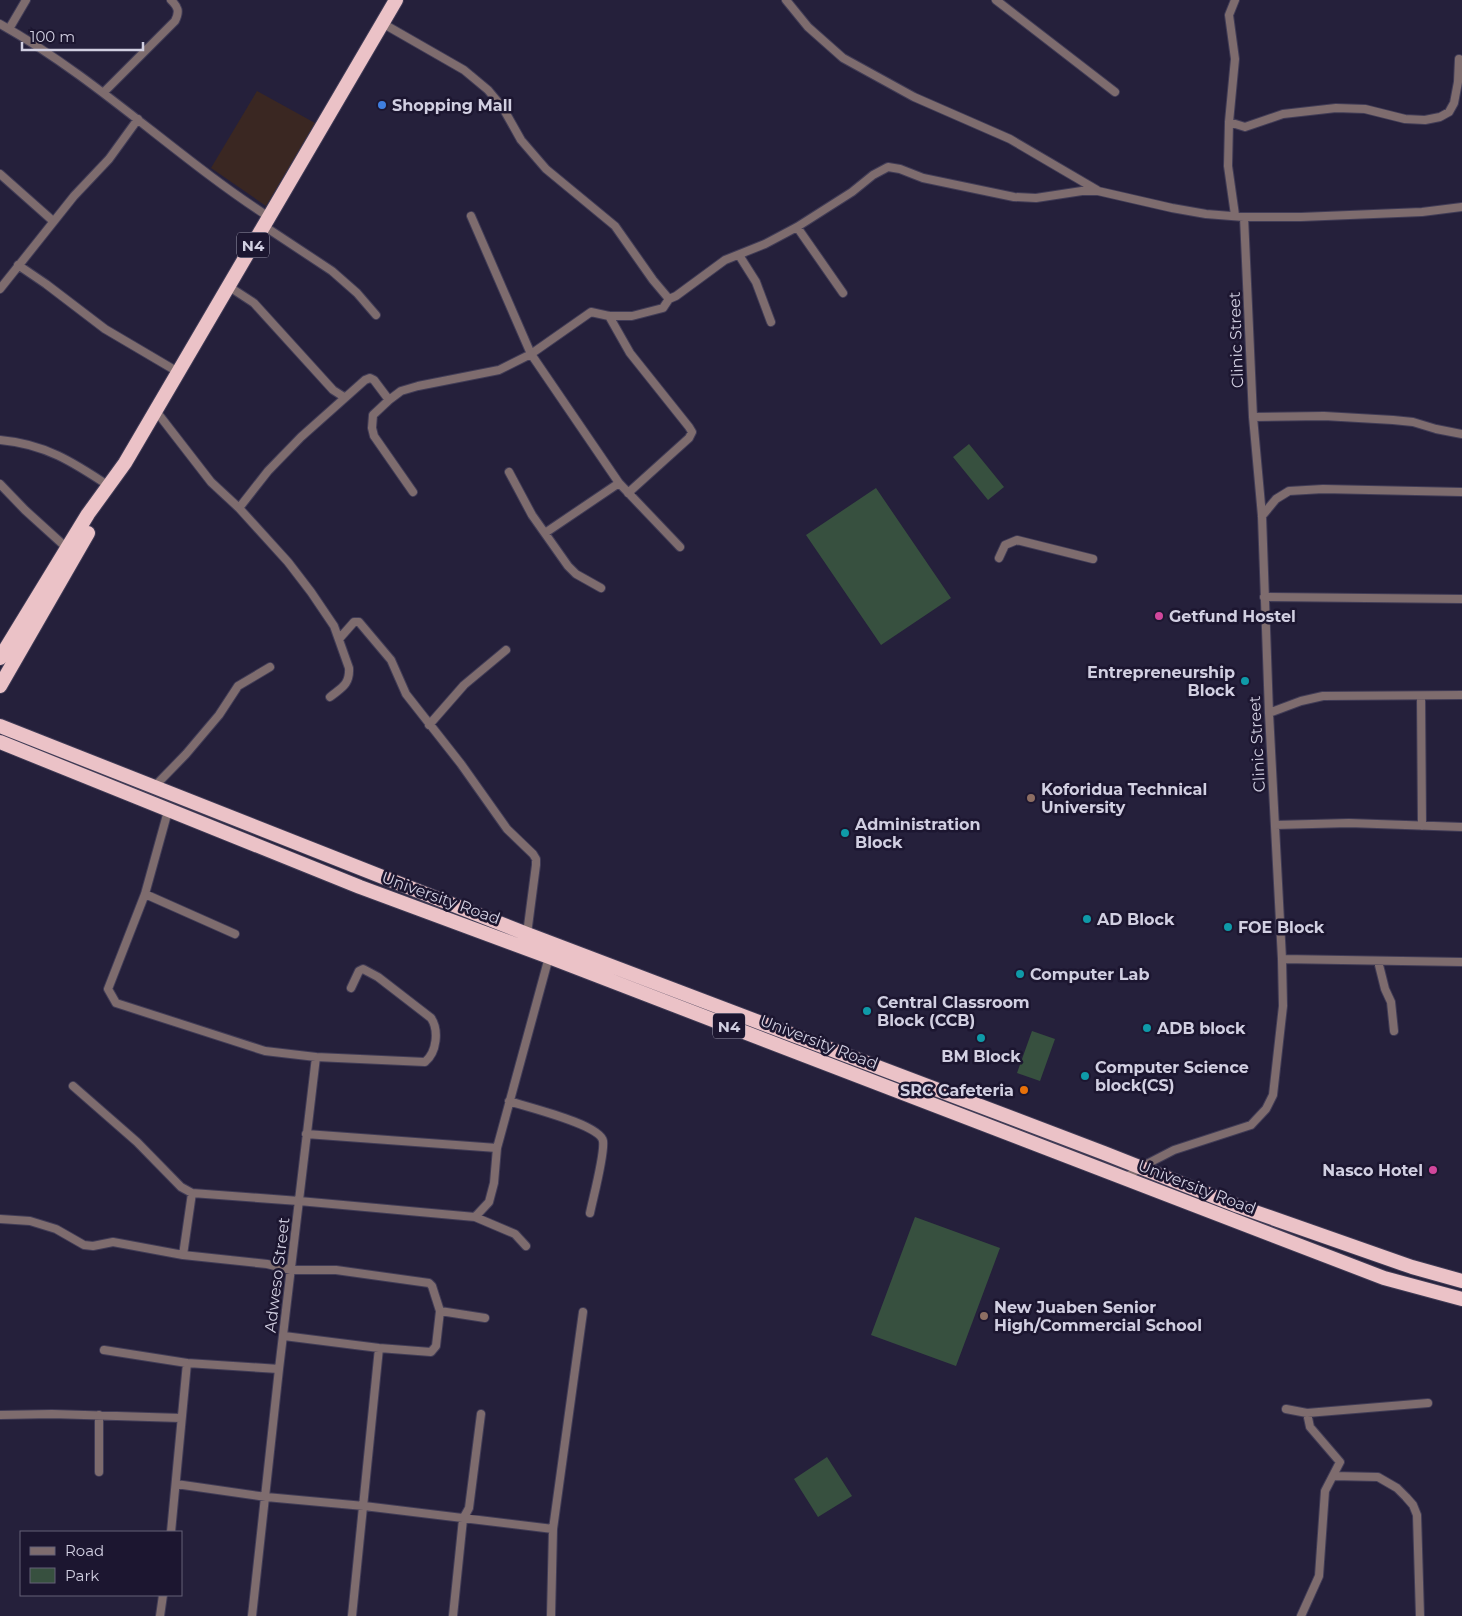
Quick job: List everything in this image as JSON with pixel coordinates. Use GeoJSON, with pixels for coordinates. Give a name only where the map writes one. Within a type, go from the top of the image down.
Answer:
{"type":"FeatureCollection","features":[{"type":"Feature","properties":{"kind":"highway","name":"N4"},"geometry":{"type":"LineString","coordinates":[[0,658],[88,514],[108,488],[156,411],[396,0]]}},
{"type":"Feature","properties":{"kind":"highway","name":"N4"},"geometry":{"type":"LineString","coordinates":[[0,686],[97,516],[108,488]]}},
{"type":"Feature","properties":{"kind":"highway","name":"University Road"},"geometry":{"type":"LineString","coordinates":[[0,721],[6,729],[527,934],[1265,1215],[1412,1267],[1462,1281]]}},
{"type":"Feature","properties":{"kind":"highway","name":"University Road"},"geometry":{"type":"LineString","coordinates":[[0,742],[360,886],[1384,1278],[1462,1299]]}},
{"type":"Feature","properties":{"kind":"street"},"geometry":{"type":"LineString","coordinates":[[9,29],[26,0]]}},
{"type":"Feature","properties":{"kind":"street"},"geometry":{"type":"LineString","coordinates":[[104,92],[175,21],[178,14],[177,7],[171,0]]}},
{"type":"Feature","properties":{"kind":"street"},"geometry":{"type":"LineString","coordinates":[[786,0],[808,27],[843,58],[914,97],[1010,140],[1098,191]]}},
{"type":"Feature","properties":{"kind":"street"},"geometry":{"type":"LineString","coordinates":[[996,0],[1115,92]]}},
{"type":"Feature","properties":{"kind":"street"},"geometry":{"type":"LineString","coordinates":[[1235,0],[1229,15],[1235,59],[1229,122],[1228,166],[1235,215]]}},
{"type":"Feature","properties":{"kind":"street"},"geometry":{"type":"LineString","coordinates":[[382,23],[464,70],[488,90],[503,108],[521,140],[546,168],[615,226],[668,299]]}},
{"type":"Feature","properties":{"kind":"street"},"geometry":{"type":"LineString","coordinates":[[0,24],[74,70],[104,92],[266,222],[332,271],[357,293],[376,315]]}},
{"type":"Feature","properties":{"kind":"street"},"geometry":{"type":"LineString","coordinates":[[1229,122],[1246,128],[1283,114],[1336,108],[1365,109],[1405,119],[1425,120],[1440,117],[1449,112],[1454,102],[1458,82],[1459,59]]}},
{"type":"Feature","properties":{"kind":"street"},"geometry":{"type":"LineString","coordinates":[[0,289],[74,196],[109,159],[138,119]]}},
{"type":"Feature","properties":{"kind":"street"},"geometry":{"type":"LineString","coordinates":[[413,492],[374,436],[372,428],[373,415],[389,400],[401,392],[418,386],[499,370],[531,354],[591,312],[609,316],[632,316],[663,308],[668,299],[676,296],[725,260],[797,227],[852,192],[873,175],[888,167],[900,169],[923,178],[1014,197],[1036,198],[1082,191],[1098,191],[1172,208],[1206,214],[1244,217],[1301,217],[1422,212],[1462,207]]}},
{"type":"Feature","properties":{"kind":"street"},"geometry":{"type":"LineString","coordinates":[[0,174],[54,221]]}},
{"type":"Feature","properties":{"kind":"street"},"geometry":{"type":"LineString","coordinates":[[471,216],[531,354],[619,483],[680,547]]}},
{"type":"Feature","properties":{"kind":"street","name":"Clinic Street"},"geometry":{"type":"LineString","coordinates":[[1125,1178],[1174,1150],[1251,1126],[1266,1109],[1273,1095],[1283,1006],[1282,959],[1269,713],[1262,516],[1253,417],[1244,217]]}},
{"type":"Feature","properties":{"kind":"street"},"geometry":{"type":"LineString","coordinates":[[797,227],[843,293]]}},
{"type":"Feature","properties":{"kind":"street"},"geometry":{"type":"LineString","coordinates":[[739,255],[756,282],[771,322]]}},
{"type":"Feature","properties":{"kind":"street"},"geometry":{"type":"LineString","coordinates":[[18,265],[105,329],[178,372]]}},
{"type":"Feature","properties":{"kind":"street"},"geometry":{"type":"LineString","coordinates":[[228,286],[254,303],[334,390],[344,397]]}},
{"type":"Feature","properties":{"kind":"street"},"geometry":{"type":"LineString","coordinates":[[609,316],[630,353],[690,427],[692,432],[689,438],[628,493]]}},
{"type":"Feature","properties":{"kind":"street"},"geometry":{"type":"LineString","coordinates":[[239,508],[268,471],[301,437],[365,380],[370,378],[374,380],[389,400]]}},
{"type":"Feature","properties":{"kind":"street"},"geometry":{"type":"LineString","coordinates":[[156,411],[211,482],[239,508],[288,562],[334,626],[350,675],[348,682],[330,697]]}},
{"type":"Feature","properties":{"kind":"street"},"geometry":{"type":"LineString","coordinates":[[1253,417],[1324,416],[1394,420],[1413,422],[1462,434]]}},
{"type":"Feature","properties":{"kind":"street"},"geometry":{"type":"LineString","coordinates":[[0,440],[17,441],[48,450],[81,468],[108,488]]}},
{"type":"Feature","properties":{"kind":"street"},"geometry":{"type":"LineString","coordinates":[[509,472],[519,492],[568,566],[576,574],[601,588]]}},
{"type":"Feature","properties":{"kind":"street"},"geometry":{"type":"LineString","coordinates":[[545,533],[619,483]]}},
{"type":"Feature","properties":{"kind":"street"},"geometry":{"type":"LineString","coordinates":[[0,484],[25,510],[68,548]]}},
{"type":"Feature","properties":{"kind":"street"},"geometry":{"type":"LineString","coordinates":[[1262,516],[1276,499],[1289,491],[1323,489],[1462,492]]}},
{"type":"Feature","properties":{"kind":"street"},"geometry":{"type":"LineString","coordinates":[[999,558],[1005,545],[1017,540],[1093,559]]}},
{"type":"Feature","properties":{"kind":"street"},"geometry":{"type":"LineString","coordinates":[[1264,597],[1462,599]]}},
{"type":"Feature","properties":{"kind":"street"},"geometry":{"type":"LineString","coordinates":[[338,639],[354,622],[359,622],[391,660],[406,694],[429,726],[461,764],[507,830],[533,854],[536,859],[527,934]]}},
{"type":"Feature","properties":{"kind":"street"},"geometry":{"type":"LineString","coordinates":[[429,726],[464,685],[506,650]]}},
{"type":"Feature","properties":{"kind":"street"},"geometry":{"type":"LineString","coordinates":[[153,788],[186,754],[219,715],[238,686],[270,666]]}},
{"type":"Feature","properties":{"kind":"street"},"geometry":{"type":"LineString","coordinates":[[1269,713],[1301,701],[1324,696],[1462,695]]}},
{"type":"Feature","properties":{"kind":"street"},"geometry":{"type":"LineString","coordinates":[[1421,696],[1422,826]]}},
{"type":"Feature","properties":{"kind":"street"},"geometry":{"type":"LineString","coordinates":[[168,810],[145,894],[108,989],[116,1003],[265,1051],[316,1057],[425,1062],[428,1059],[435,1045],[434,1024],[431,1018],[378,977],[363,970],[359,971],[351,988]]}},
{"type":"Feature","properties":{"kind":"street"},"geometry":{"type":"LineString","coordinates":[[1275,825],[1349,822],[1462,827]]}},
{"type":"Feature","properties":{"kind":"street"},"geometry":{"type":"LineString","coordinates":[[145,894],[236,934]]}},
{"type":"Feature","properties":{"kind":"street"},"geometry":{"type":"LineString","coordinates":[[475,1218],[490,1202],[494,1183],[497,1148],[549,957]]}},
{"type":"Feature","properties":{"kind":"street"},"geometry":{"type":"LineString","coordinates":[[1282,959],[1462,962]]}},
{"type":"Feature","properties":{"kind":"street"},"geometry":{"type":"LineString","coordinates":[[1378,962],[1385,989],[1391,1002],[1394,1031]]}},
{"type":"Feature","properties":{"kind":"street","name":"Adweso Street"},"geometry":{"type":"LineString","coordinates":[[252,1616],[316,1057]]}},
{"type":"Feature","properties":{"kind":"street"},"geometry":{"type":"LineString","coordinates":[[73,1086],[137,1142],[180,1188],[192,1193],[475,1218],[514,1234],[526,1246]]}},
{"type":"Feature","properties":{"kind":"street"},"geometry":{"type":"LineString","coordinates":[[509,1101],[582,1124],[599,1132],[603,1148],[590,1213]]}},
{"type":"Feature","properties":{"kind":"street"},"geometry":{"type":"LineString","coordinates":[[306,1134],[497,1148]]}},
{"type":"Feature","properties":{"kind":"street"},"geometry":{"type":"LineString","coordinates":[[184,1255],[192,1193]]}},
{"type":"Feature","properties":{"kind":"street"},"geometry":{"type":"LineString","coordinates":[[0,1219],[30,1221],[56,1229],[84,1245],[93,1246],[113,1242],[184,1255],[266,1264],[292,1270],[336,1270],[429,1283],[432,1286],[440,1311],[436,1346],[430,1352],[379,1348],[284,1336]]}},
{"type":"Feature","properties":{"kind":"street"},"geometry":{"type":"LineString","coordinates":[[440,1311],[485,1318]]}},
{"type":"Feature","properties":{"kind":"street"},"geometry":{"type":"LineString","coordinates":[[552,1616],[553,1529],[583,1312]]}},
{"type":"Feature","properties":{"kind":"street"},"geometry":{"type":"LineString","coordinates":[[352,1616],[379,1348]]}},
{"type":"Feature","properties":{"kind":"street"},"geometry":{"type":"LineString","coordinates":[[104,1350],[187,1363],[279,1369]]}},
{"type":"Feature","properties":{"kind":"street"},"geometry":{"type":"LineString","coordinates":[[171,1531],[187,1363]]}},
{"type":"Feature","properties":{"kind":"street"},"geometry":{"type":"LineString","coordinates":[[1286,1409],[1307,1413],[1428,1403]]}},
{"type":"Feature","properties":{"kind":"street"},"geometry":{"type":"LineString","coordinates":[[1301,1616],[1319,1576],[1325,1491],[1340,1462],[1310,1427],[1307,1413]]}},
{"type":"Feature","properties":{"kind":"street"},"geometry":{"type":"LineString","coordinates":[[453,1616],[463,1519],[470,1508],[481,1414]]}},
{"type":"Feature","properties":{"kind":"street"},"geometry":{"type":"LineString","coordinates":[[0,1415],[100,1415],[181,1418]]}},
{"type":"Feature","properties":{"kind":"street"},"geometry":{"type":"LineString","coordinates":[[99,1472],[100,1415]]}},
{"type":"Feature","properties":{"kind":"street"},"geometry":{"type":"LineString","coordinates":[[1333,1476],[1378,1477],[1398,1488],[1413,1505],[1417,1515],[1420,1616]]}},
{"type":"Feature","properties":{"kind":"street"},"geometry":{"type":"LineString","coordinates":[[176,1484],[266,1497],[364,1506],[553,1529]]}},
{"type":"Feature","properties":{"kind":"street"},"geometry":{"type":"LineString","coordinates":[[160,1616],[163,1596]]}},
{"type":"Feature","properties":{"kind":"shaded area"},"geometry":{"type":"Polygon","coordinates":[[[257,91],[315,123],[266,206],[211,168],[257,91]]]}},
{"type":"Feature","properties":{"kind":"green space"},"geometry":{"type":"Polygon","coordinates":[[[969,444],[1004,487],[988,500],[953,457],[969,444]]]}},
{"type":"Feature","properties":{"kind":"green space"},"geometry":{"type":"Polygon","coordinates":[[[876,488],[951,598],[881,645],[806,535],[876,488]]]}},
{"type":"Feature","properties":{"kind":"green space"},"geometry":{"type":"Polygon","coordinates":[[[1032,1031],[1055,1039],[1040,1081],[1017,1073],[1032,1031]]]}},
{"type":"Feature","properties":{"kind":"green space"},"geometry":{"type":"Polygon","coordinates":[[[915,1217],[1000,1248],[956,1366],[871,1335],[915,1217]]]}},
{"type":"Feature","properties":{"kind":"green space"},"geometry":{"type":"Polygon","coordinates":[[[827,1457],[852,1496],[818,1517],[794,1479],[827,1457]]]}},
{"type":"Feature","properties":{"kind":"place","name":"Shopping Mall"},"geometry":{"type":"Point","coordinates":[382,105]}},
{"type":"Feature","properties":{"kind":"place","name":"Getfund Hostel"},"geometry":{"type":"Point","coordinates":[1159,616]}},
{"type":"Feature","properties":{"kind":"place","name":"Entrepreneurship Block"},"geometry":{"type":"Point","coordinates":[1245,681]}},
{"type":"Feature","properties":{"kind":"place","name":"Koforidua Technical University"},"geometry":{"type":"Point","coordinates":[1031,798]}},
{"type":"Feature","properties":{"kind":"place","name":"Administration Block"},"geometry":{"type":"Point","coordinates":[845,833]}},
{"type":"Feature","properties":{"kind":"place","name":"AD Block"},"geometry":{"type":"Point","coordinates":[1087,919]}},
{"type":"Feature","properties":{"kind":"place","name":"FOE Block"},"geometry":{"type":"Point","coordinates":[1228,927]}},
{"type":"Feature","properties":{"kind":"place","name":"Computer Lab"},"geometry":{"type":"Point","coordinates":[1020,974]}},
{"type":"Feature","properties":{"kind":"place","name":"Central Classroom Block (CCB)"},"geometry":{"type":"Point","coordinates":[867,1011]}},
{"type":"Feature","properties":{"kind":"place","name":"ADB block"},"geometry":{"type":"Point","coordinates":[1147,1028]}},
{"type":"Feature","properties":{"kind":"place","name":"BM Block"},"geometry":{"type":"Point","coordinates":[981,1038]}},
{"type":"Feature","properties":{"kind":"place","name":"Computer Science block(CS)"},"geometry":{"type":"Point","coordinates":[1085,1076]}},
{"type":"Feature","properties":{"kind":"place","name":"SRC Cafeteria"},"geometry":{"type":"Point","coordinates":[1024,1090]}},
{"type":"Feature","properties":{"kind":"place","name":"Nasco Hotel"},"geometry":{"type":"Point","coordinates":[1433,1170]}},
{"type":"Feature","properties":{"kind":"place","name":"New Juaben Senior High/Commercial School"},"geometry":{"type":"Point","coordinates":[984,1316]}}]}
